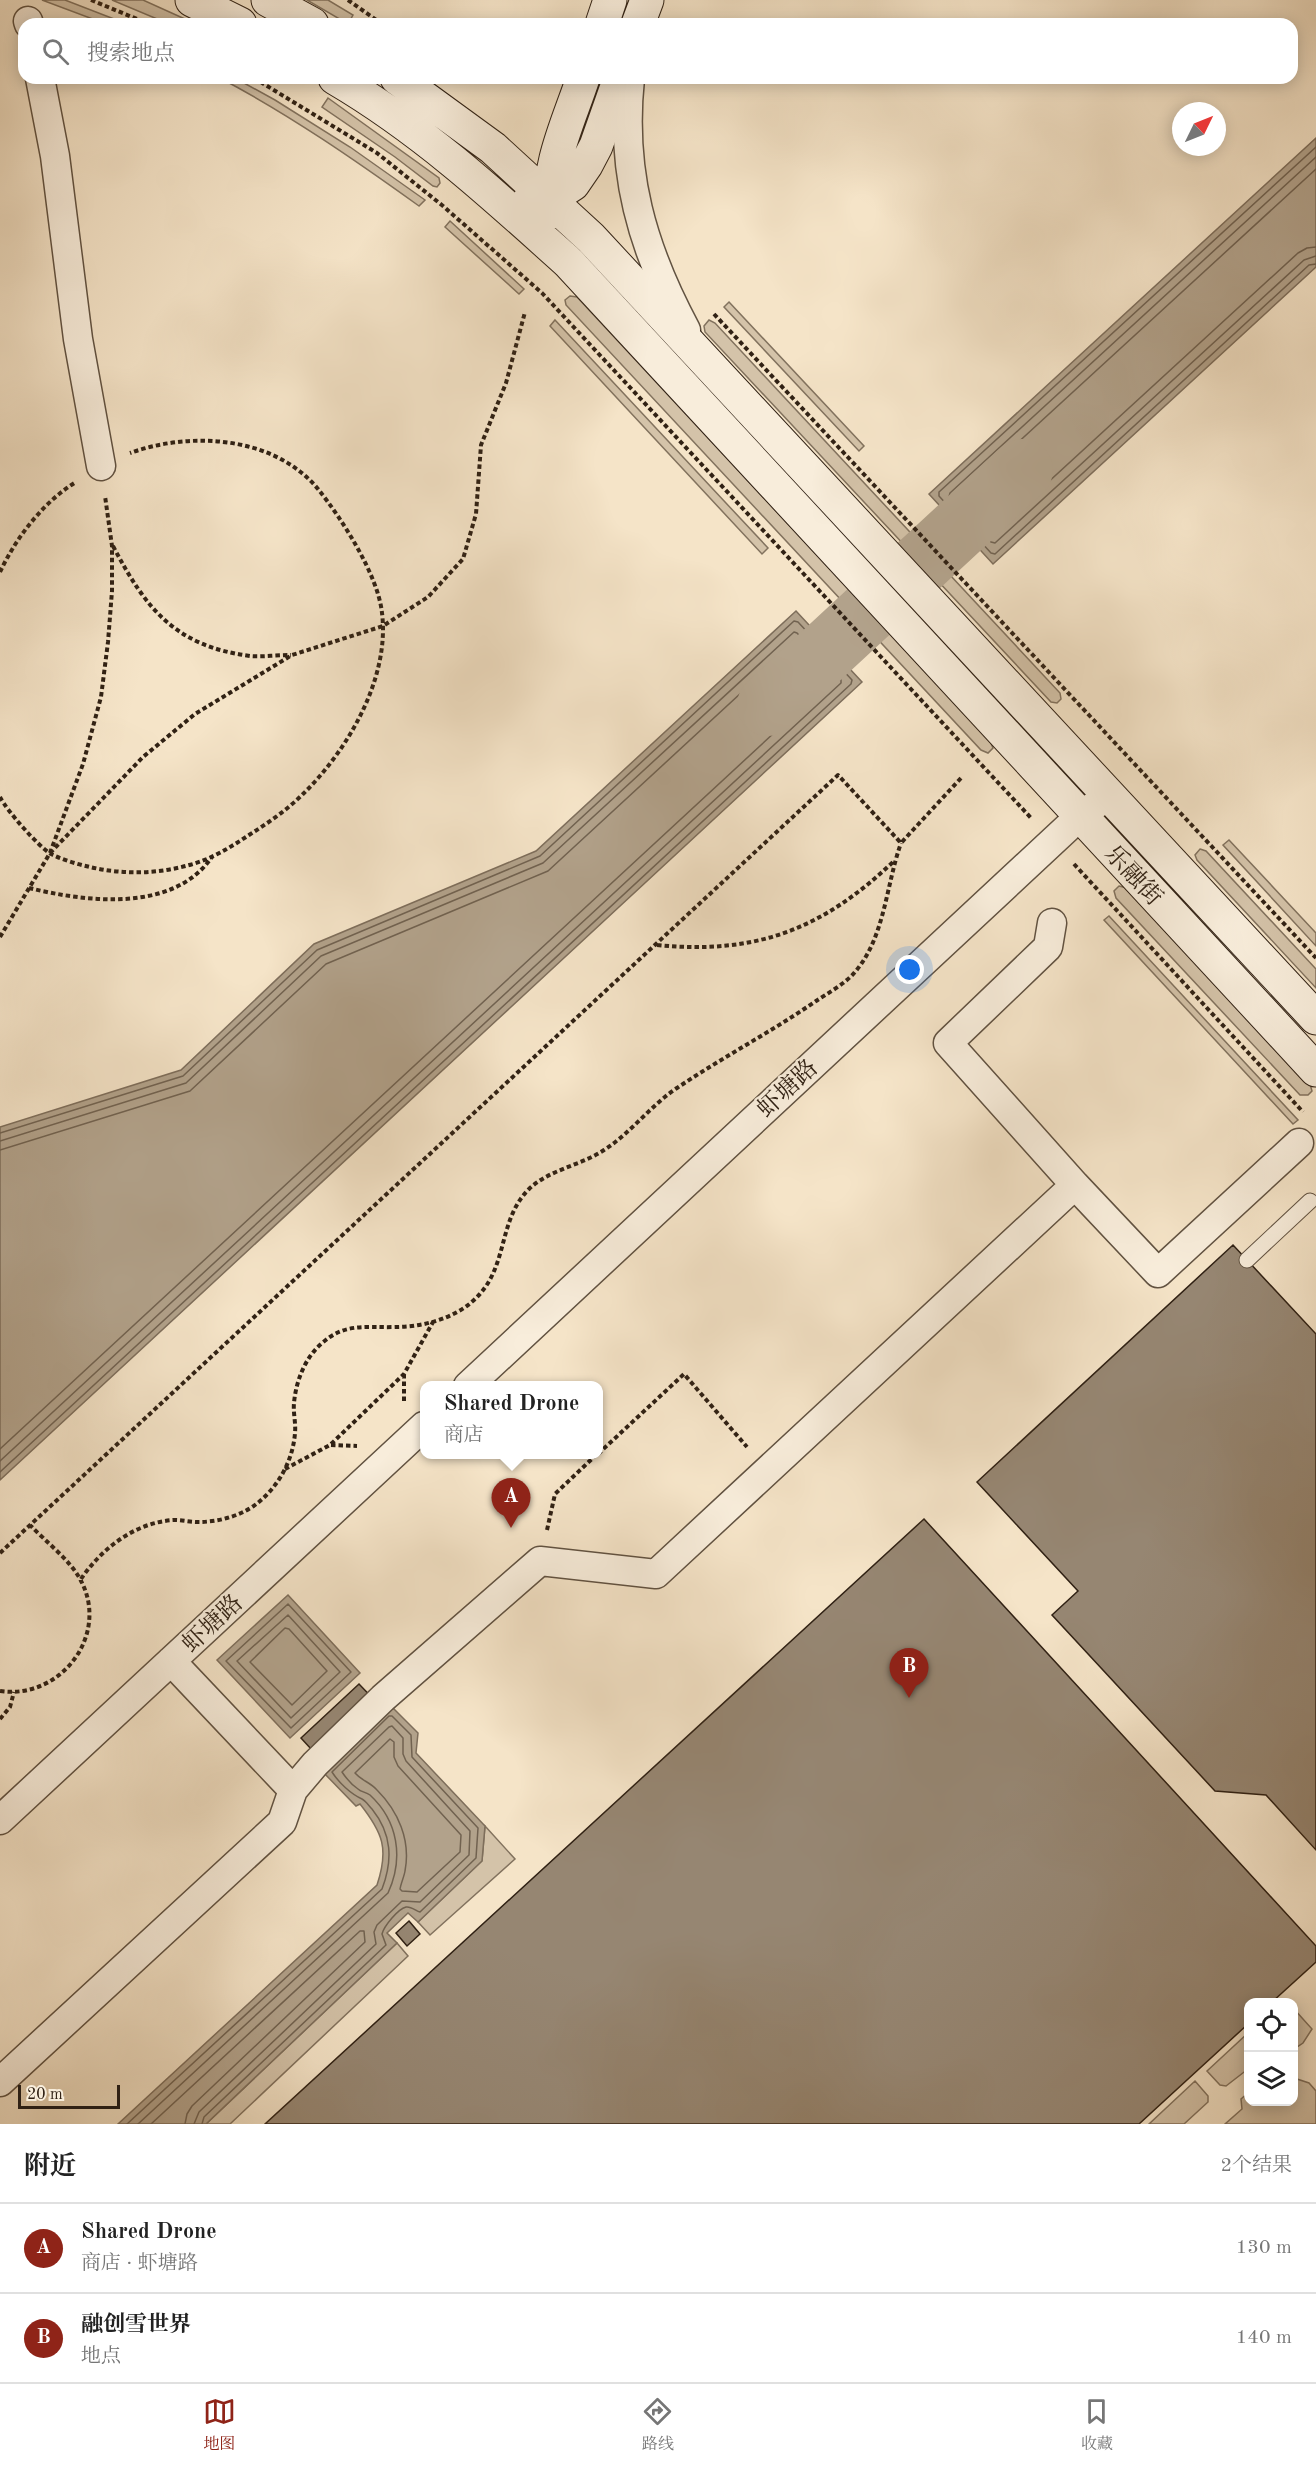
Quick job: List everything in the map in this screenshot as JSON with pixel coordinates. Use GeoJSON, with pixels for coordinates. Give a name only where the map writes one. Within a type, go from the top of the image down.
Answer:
{"type":"FeatureCollection","features":[{"type":"Feature","properties":{"kind":"street"},"geometry":{"type":"LineString","coordinates":[[192,0],[228,18]]}},
{"type":"Feature","properties":{"kind":"street"},"geometry":{"type":"LineString","coordinates":[[268,0],[301,18]]}},
{"type":"Feature","properties":{"kind":"street"},"geometry":{"type":"LineString","coordinates":[[590,18],[609,0]]}},
{"type":"Feature","properties":{"kind":"street"},"geometry":{"type":"LineString","coordinates":[[604,18],[609,0]]}},
{"type":"Feature","properties":{"kind":"street"},"geometry":{"type":"LineString","coordinates":[[640,18],[647,0]]}},
{"type":"Feature","properties":{"kind":"street"},"geometry":{"type":"LineString","coordinates":[[40,84],[55,156],[78,339],[101,466]]}},
{"type":"Feature","properties":{"kind":"street"},"geometry":{"type":"LineString","coordinates":[[344,84],[387,111],[471,174],[500,192],[528,199],[550,199],[573,184],[596,146],[618,84]]}},
{"type":"Feature","properties":{"kind":"street","name":"乐融街"},"geometry":{"type":"LineString","coordinates":[[405,84],[494,148],[591,238],[1316,1018]]}},
{"type":"Feature","properties":{"kind":"street"},"geometry":{"type":"LineString","coordinates":[[569,263],[553,221],[550,199],[554,167],[581,84]]}},
{"type":"Feature","properties":{"kind":"street"},"geometry":{"type":"LineString","coordinates":[[629,84],[627,102],[628,145],[639,221],[650,255],[669,299],[699,353]]}},
{"type":"Feature","properties":{"kind":"street","name":"乐融街"},"geometry":{"type":"LineString","coordinates":[[471,174],[569,263],[1316,1070]]}},
{"type":"Feature","properties":{"kind":"street","name":"虾塘路"},"geometry":{"type":"LineString","coordinates":[[473,1381],[1080,816],[1109,795]]}},
{"type":"Feature","properties":{"kind":"street"},"geometry":{"type":"LineString","coordinates":[[1052,923],[1048,947],[948,1043],[1075,1185],[1158,1273],[1299,1143]]}},
{"type":"Feature","properties":{"kind":"street"},"geometry":{"type":"LineString","coordinates":[[0,2082],[282,1822],[293,1790],[315,1764],[383,1698],[540,1561],[656,1574],[1075,1185]]}},
{"type":"Feature","properties":{"kind":"street","name":"虾塘路"},"geometry":{"type":"LineString","coordinates":[[0,1820],[420,1430]]}},
{"type":"Feature","properties":{"kind":"street"},"geometry":{"type":"LineString","coordinates":[[171,1661],[293,1790]]}},
{"type":"Feature","properties":{"kind":"lane"},"geometry":{"type":"LineString","coordinates":[[1247,1260],[1314,1201]]}},
{"type":"Feature","properties":{"kind":"path"},"geometry":{"type":"LineString","coordinates":[[91,0],[134,18]]}},
{"type":"Feature","properties":{"kind":"path"},"geometry":{"type":"LineString","coordinates":[[348,0],[374,18]]}},
{"type":"Feature","properties":{"kind":"path"},"geometry":{"type":"LineString","coordinates":[[264,84],[376,153],[497,252],[574,326],[1308,1117]]}},
{"type":"Feature","properties":{"kind":"path"},"geometry":{"type":"LineString","coordinates":[[50,853],[143,757],[195,714],[292,655],[383,626],[428,597],[463,559],[476,514],[481,445],[506,382],[525,312]]}},
{"type":"Feature","properties":{"kind":"path"},"geometry":{"type":"LineString","coordinates":[[0,572],[23,533],[46,507],[71,484],[101,466],[132,452],[165,443],[203,441],[262,450],[290,464],[313,483],[348,530],[372,582],[382,611],[384,640],[376,675],[362,710],[344,744],[325,771],[277,817],[224,852],[195,864],[165,871],[135,873],[106,871],[77,864],[50,853],[23,826],[0,797]]}},
{"type":"Feature","properties":{"kind":"path"},"geometry":{"type":"LineString","coordinates":[[0,937],[50,853],[83,764],[100,697],[108,642],[112,546],[101,466]]}},
{"type":"Feature","properties":{"kind":"path"},"geometry":{"type":"LineString","coordinates":[[866,474],[1316,958]]}},
{"type":"Feature","properties":{"kind":"path"},"geometry":{"type":"LineString","coordinates":[[112,546],[132,583],[154,611],[187,637],[216,648],[251,656],[292,655]]}},
{"type":"Feature","properties":{"kind":"path"},"geometry":{"type":"LineString","coordinates":[[0,1553],[838,775],[901,843]]}},
{"type":"Feature","properties":{"kind":"path"},"geometry":{"type":"LineString","coordinates":[[81,1580],[112,1545],[125,1536],[158,1522],[222,1520],[258,1503],[271,1491],[285,1469],[295,1435],[294,1405],[298,1381],[311,1355],[321,1343],[351,1328],[371,1325],[394,1327],[434,1322],[462,1309],[476,1298],[494,1273],[503,1248],[509,1220],[517,1204],[530,1188],[551,1174],[578,1165],[605,1150],[633,1128],[674,1089],[804,1009],[854,974],[867,954],[880,923],[901,843],[962,777]]}},
{"type":"Feature","properties":{"kind":"path"},"geometry":{"type":"LineString","coordinates":[[29,888],[71,898],[113,900],[151,895],[183,884],[204,868],[213,856]]}},
{"type":"Feature","properties":{"kind":"path"},"geometry":{"type":"LineString","coordinates":[[656,945],[686,948],[716,947],[746,944],[775,936],[809,924],[840,907],[895,861]]}},
{"type":"Feature","properties":{"kind":"path"},"geometry":{"type":"LineString","coordinates":[[285,1469],[330,1445],[404,1374],[434,1322]]}},
{"type":"Feature","properties":{"kind":"path"},"geometry":{"type":"LineString","coordinates":[[603,1449],[684,1374],[767,1471]]}},
{"type":"Feature","properties":{"kind":"path"},"geometry":{"type":"LineString","coordinates":[[540,1561],[555,1494],[593,1459]]}},
{"type":"Feature","properties":{"kind":"path"},"geometry":{"type":"LineString","coordinates":[[0,1691],[29,1691],[48,1684],[64,1672],[78,1657],[86,1639],[90,1618],[88,1598],[81,1580],[69,1563],[30,1525]]}},
{"type":"Feature","properties":{"kind":"path"},"geometry":{"type":"LineString","coordinates":[[0,1719],[10,1707],[14,1692]]}},
{"type":"Feature","properties":{"kind":"shaded area"},"geometry":{"type":"Polygon","coordinates":[[[42,0],[65,0],[112,18],[90,18],[42,0]]]}},
{"type":"Feature","properties":{"kind":"shaded area"},"geometry":{"type":"Polygon","coordinates":[[[112,0],[143,0],[183,18],[155,18],[112,0]]]}},
{"type":"Feature","properties":{"kind":"shaded area"},"geometry":{"type":"Polygon","coordinates":[[[307,0],[328,0],[353,15],[351,18],[338,18],[307,0]]]}},
{"type":"Feature","properties":{"kind":"shaded area"},"geometry":{"type":"Polygon","coordinates":[[[231,84],[246,84],[275,100],[350,147],[425,200],[419,206],[272,107],[231,84]]]}},
{"type":"Feature","properties":{"kind":"shaded area"},"geometry":{"type":"Polygon","coordinates":[[[328,98],[439,178],[440,183],[437,187],[322,107],[328,98]]]}},
{"type":"Feature","properties":{"kind":"shaded area"},"geometry":{"type":"Polygon","coordinates":[[[450,221],[524,289],[519,294],[445,227],[450,221]]]}},
{"type":"Feature","properties":{"kind":"shaded area"},"geometry":{"type":"Polygon","coordinates":[[[570,296],[577,297],[990,741],[993,748],[988,753],[981,750],[566,305],[565,300],[570,296]]]}},
{"type":"Feature","properties":{"kind":"shaded area"},"geometry":{"type":"Polygon","coordinates":[[[729,302],[864,446],[859,451],[724,307],[729,302]]]}},
{"type":"Feature","properties":{"kind":"shaded area"},"geometry":{"type":"Polygon","coordinates":[[[555,320],[768,548],[762,554],[550,326],[555,320]]]}},
{"type":"Feature","properties":{"kind":"shaded area"},"geometry":{"type":"Polygon","coordinates":[[[709,320],[715,323],[1060,693],[1061,699],[1057,703],[1051,702],[705,332],[704,326],[709,320]]]}},
{"type":"Feature","properties":{"kind":"shaded area"},"geometry":{"type":"Polygon","coordinates":[[[1229,840],[1316,933],[1316,946],[1223,845],[1229,840]]]}},
{"type":"Feature","properties":{"kind":"shaded area"},"geometry":{"type":"Polygon","coordinates":[[[1200,849],[1206,851],[1316,969],[1316,988],[1197,860],[1195,855],[1200,849]]]}},
{"type":"Feature","properties":{"kind":"shaded area"},"geometry":{"type":"Polygon","coordinates":[[[1119,886],[1127,888],[1310,1084],[1312,1091],[1308,1095],[1300,1095],[1116,898],[1114,891],[1119,886]]]}},
{"type":"Feature","properties":{"kind":"shaded area"},"geometry":{"type":"Polygon","coordinates":[[[1109,916],[1298,1120],[1293,1124],[1104,920],[1109,916]]]}},
{"type":"Feature","properties":{"kind":"shaded area"},"geometry":{"type":"Polygon","coordinates":[[[485,1826],[515,1859],[430,1935],[418,1922],[482,1861],[485,1826]]]}},
{"type":"Feature","properties":{"kind":"shaded area"},"geometry":{"type":"Polygon","coordinates":[[[397,1943],[408,1956],[230,2124],[206,2124],[397,1943]]]}},
{"type":"Feature","properties":{"kind":"shaded area"},"geometry":{"type":"Polygon","coordinates":[[[1298,2013],[1312,2029],[1298,2046],[1298,2013]]]}},
{"type":"Feature","properties":{"kind":"shaded area"},"geometry":{"type":"Polygon","coordinates":[[[1244,2037],[1244,2072],[1226,2086],[1220,2085],[1207,2071],[1244,2037]]]}},
{"type":"Feature","properties":{"kind":"shaded area"},"geometry":{"type":"Polygon","coordinates":[[[1298,2079],[1309,2083],[1316,2091],[1316,2124],[1225,2124],[1242,2109],[1241,2099],[1244,2096],[1244,2106],[1298,2106],[1298,2079]]]}},
{"type":"Feature","properties":{"kind":"shaded area"},"geometry":{"type":"Polygon","coordinates":[[[1195,2081],[1208,2096],[1208,2102],[1184,2124],[1149,2124],[1195,2081]]]}},
{"type":"Feature","properties":{"kind":"water"},"geometry":{"type":"Polygon","coordinates":[[[1316,138],[1316,267],[993,564],[929,494],[1316,138]]]}},
{"type":"Feature","properties":{"kind":"water"},"geometry":{"type":"Polygon","coordinates":[[[796,611],[862,682],[0,1480],[0,1127],[181,1070],[314,944],[536,851],[796,611]]]}},
{"type":"Feature","properties":{"kind":"water"},"geometry":{"type":"Polygon","coordinates":[[[288,1595],[360,1673],[290,1738],[217,1660],[288,1595]]]}},
{"type":"Feature","properties":{"kind":"water"},"geometry":{"type":"Polygon","coordinates":[[[391,1706],[418,1733],[416,1753],[485,1826],[482,1861],[418,1922],[408,1913],[387,1933],[397,1943],[206,2124],[118,2124],[377,1885],[383,1861],[379,1833],[360,1804],[356,1806],[322,1771],[391,1706]]]}},
{"type":"Feature","properties":{"kind":"building"},"geometry":{"type":"Polygon","coordinates":[[[1233,1245],[1316,1334],[1316,1850],[1266,1795],[1215,1791],[1052,1615],[1078,1591],[977,1482],[1233,1245]]]}},
{"type":"Feature","properties":{"kind":"building"},"geometry":{"type":"Polygon","coordinates":[[[924,1519],[1316,1946],[1316,1962],[1276,1998],[1244,1998],[1244,2028],[1139,2124],[265,2124],[924,1519]]]}},
{"type":"Feature","properties":{"kind":"building"},"geometry":{"type":"Polygon","coordinates":[[[359,1684],[381,1707],[323,1762],[301,1738],[359,1684]]]}},
{"type":"Feature","properties":{"kind":"building"},"geometry":{"type":"Polygon","coordinates":[[[409,1921],[420,1934],[407,1946],[396,1933],[409,1921]]]}},
{"type":"Feature","properties":{"kind":"waterway"},"geometry":{"type":"LineString","coordinates":[[768,705],[1022,470]]}},
{"type":"Feature","properties":{"kind":"place","name":"Shared Drone"},"geometry":{"type":"Point","coordinates":[511,1528]}},
{"type":"Feature","properties":{"kind":"place","name":"融创雪世界"},"geometry":{"type":"Point","coordinates":[909,1698]}}]}
